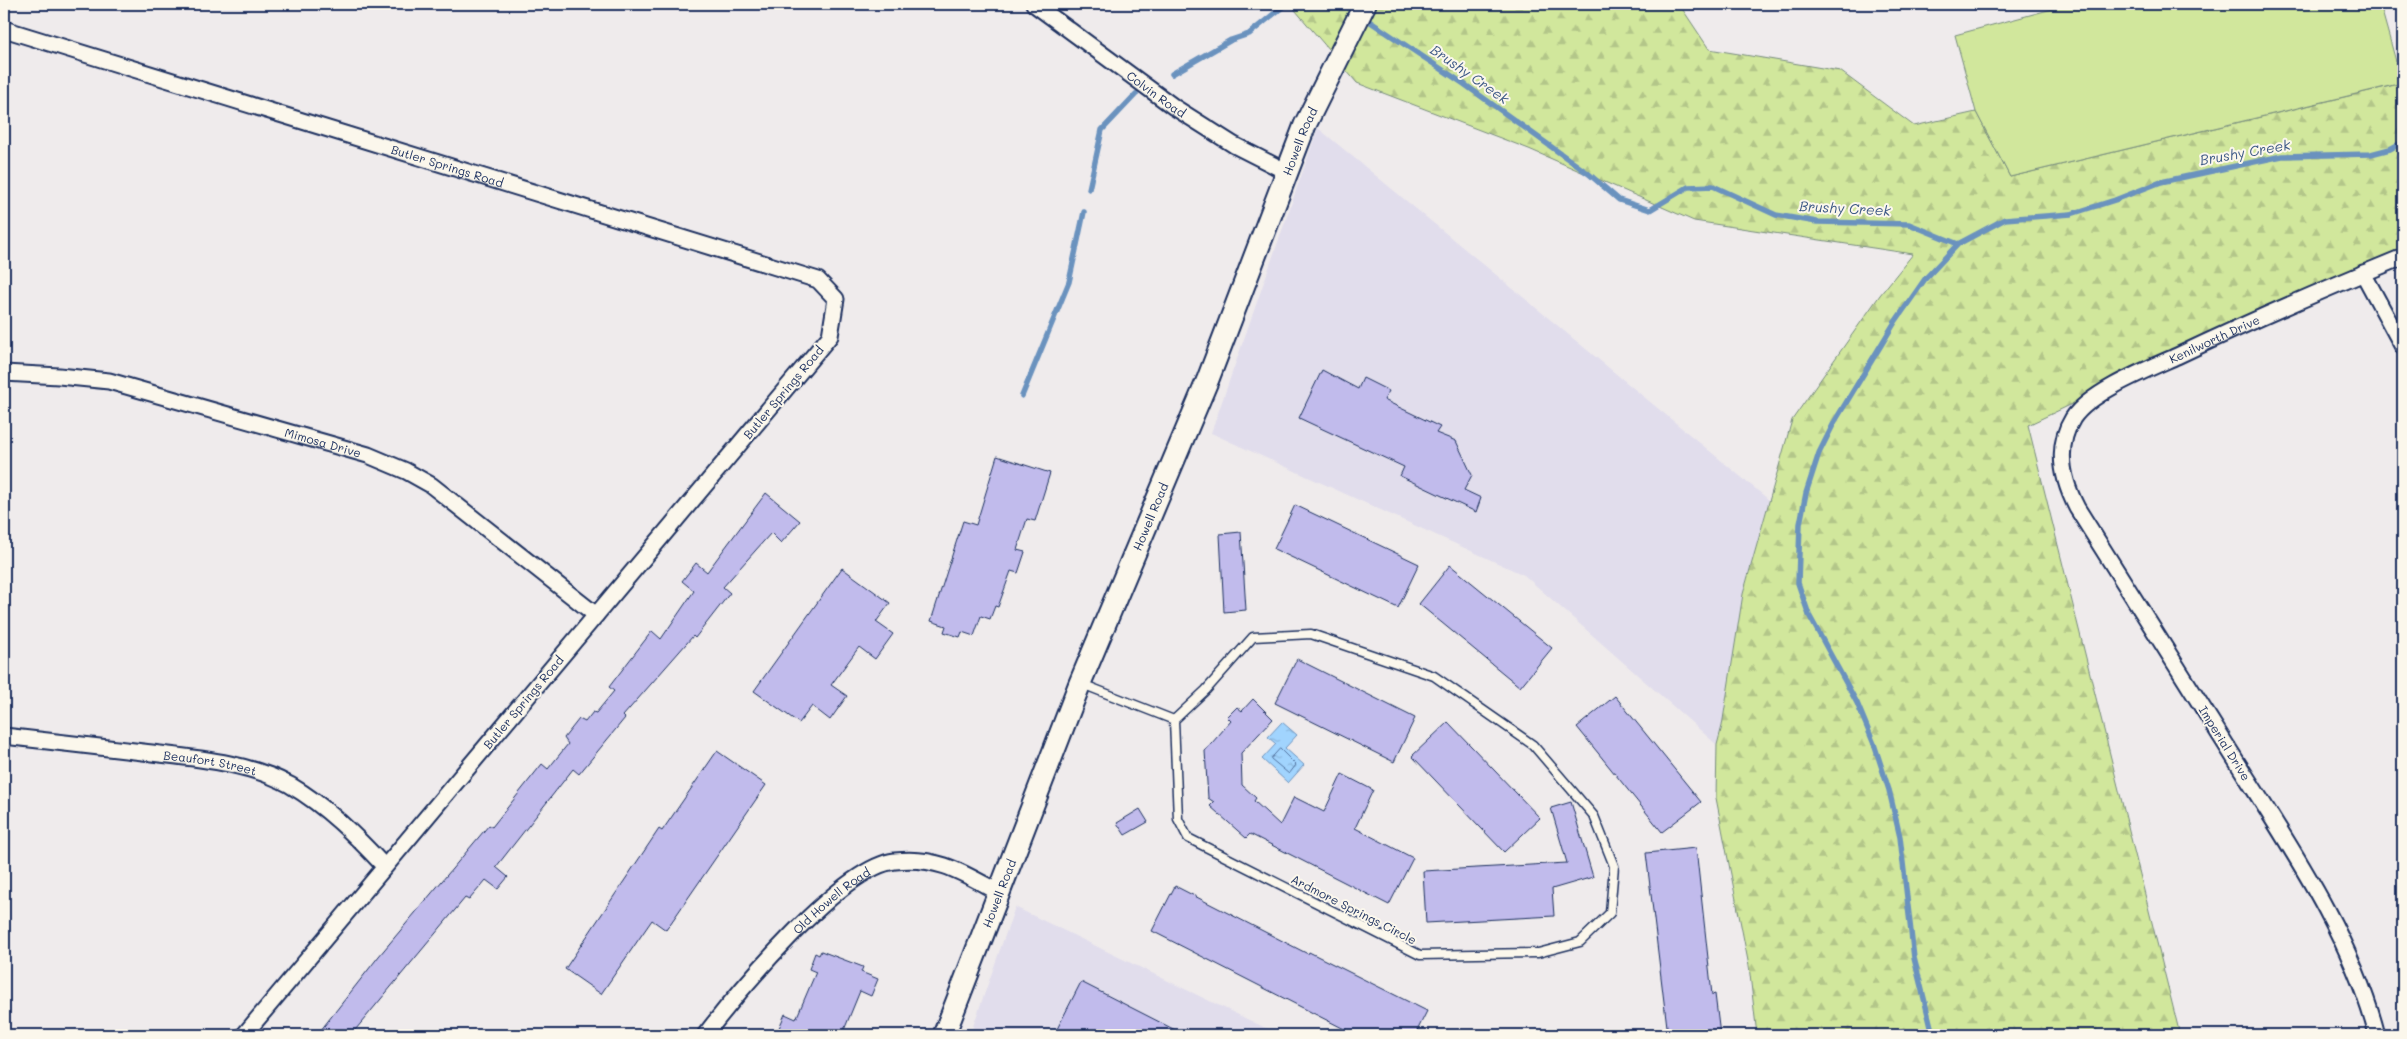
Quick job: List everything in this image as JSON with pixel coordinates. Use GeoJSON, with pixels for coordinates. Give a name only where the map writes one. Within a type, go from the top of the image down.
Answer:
{"type":"FeatureCollection","features":[{"type":"Feature","properties":{"kind":"main road","name":"Howell Road"},"geometry":{"type":"LineString","coordinates":[[944,1035],[1080,683],[1208,379],[1305,125],[1365,4]]}},
{"type":"Feature","properties":{"kind":"street","name":"Colvin Road"},"geometry":{"type":"LineString","coordinates":[[1034,4],[1174,107],[1234,145],[1287,172]]}},
{"type":"Feature","properties":{"kind":"street","name":"Butler Springs Road"},"geometry":{"type":"LineString","coordinates":[[4,28],[818,280],[836,299],[830,336],[244,1035]]}},
{"type":"Feature","properties":{"kind":"street","name":"Kenilworth Drive"},"geometry":{"type":"LineString","coordinates":[[2061,459],[2066,431],[2074,416],[2089,402],[2121,382],[2268,313],[2403,256]]}},
{"type":"Feature","properties":{"kind":"street"},"geometry":{"type":"LineString","coordinates":[[2362,273],[2403,347]]}},
{"type":"Feature","properties":{"kind":"street","name":"Mimosa Drive"},"geometry":{"type":"LineString","coordinates":[[4,373],[68,376],[109,381],[368,455],[406,471],[431,485],[596,615]]}},
{"type":"Feature","properties":{"kind":"street","name":"Imperial Drive"},"geometry":{"type":"LineString","coordinates":[[2061,459],[2062,472],[2077,508],[2279,829],[2322,902],[2361,988],[2377,1035]]}},
{"type":"Feature","properties":{"kind":"street","name":"Beaufort Street"},"geometry":{"type":"LineString","coordinates":[[4,736],[190,758],[260,773],[288,784],[314,800],[361,841],[384,866]]}},
{"type":"Feature","properties":{"kind":"street","name":"Old Howell Road"},"geometry":{"type":"LineString","coordinates":[[705,1035],[739,992],[787,939],[836,894],[882,865],[894,861],[919,860],[950,866],[998,892]]}},
{"type":"Feature","properties":{"kind":"lane","name":"Ardmore Springs Circle"},"geometry":{"type":"LineString","coordinates":[[1311,634],[1434,676],[1533,745],[1594,816],[1614,866],[1610,912],[1580,942],[1538,953],[1420,955],[1188,838],[1178,819],[1174,720],[1206,690],[1252,637],[1311,634]]}},
{"type":"Feature","properties":{"kind":"lane"},"geometry":{"type":"LineString","coordinates":[[1080,683],[1174,720]]}},
{"type":"Feature","properties":{"kind":"shaded area"},"geometry":{"type":"Polygon","coordinates":[[[1318,128],[1769,500],[1743,594],[1722,726],[1717,745],[1524,575],[1211,433],[1318,128]]]}},
{"type":"Feature","properties":{"kind":"shaded area"},"geometry":{"type":"Polygon","coordinates":[[[1015,907],[1280,1035],[970,1035],[1015,907]]]}},
{"type":"Feature","properties":{"kind":"green space"},"geometry":{"type":"Polygon","coordinates":[[[1290,4],[1679,4],[1709,49],[1840,71],[1914,126],[1976,112],[2010,177],[2403,83],[2403,247],[2028,425],[2180,1035],[1757,1035],[1749,966],[1716,798],[1717,745],[1722,726],[1743,594],[1792,420],[1880,295],[1913,254],[1694,221],[1529,149],[1357,83],[1290,4]]]}},
{"type":"Feature","properties":{"kind":"green space"},"geometry":{"type":"Polygon","coordinates":[[[2071,4],[2380,4],[2402,83],[2010,177],[1976,112],[1955,35],[2071,4]]]}},
{"type":"Feature","properties":{"kind":"water"},"geometry":{"type":"Polygon","coordinates":[[[1282,722],[1297,735],[1285,748],[1304,765],[1288,783],[1262,759],[1276,744],[1268,737],[1282,722]]]}},
{"type":"Feature","properties":{"kind":"building"},"geometry":{"type":"Polygon","coordinates":[[[1322,370],[1358,389],[1363,378],[1389,391],[1384,400],[1440,427],[1436,433],[1456,441],[1472,475],[1464,490],[1481,498],[1476,512],[1400,476],[1404,467],[1299,418],[1322,370]]]}},
{"type":"Feature","properties":{"kind":"building"},"geometry":{"type":"Polygon","coordinates":[[[997,456],[1050,473],[1035,521],[1027,519],[1017,550],[1025,552],[1018,573],[1011,571],[998,607],[995,606],[990,619],[981,616],[974,636],[962,632],[960,637],[944,632],[946,626],[931,621],[963,521],[976,525],[997,456]]]}},
{"type":"Feature","properties":{"kind":"building"},"geometry":{"type":"Polygon","coordinates":[[[766,493],[800,521],[781,543],[771,533],[723,587],[730,593],[695,638],[693,636],[623,716],[625,718],[579,774],[573,769],[496,867],[508,877],[498,889],[486,880],[469,900],[465,898],[351,1035],[317,1035],[379,956],[489,825],[492,827],[542,764],[548,769],[568,744],[564,738],[579,719],[585,722],[593,712],[596,713],[614,691],[609,687],[652,631],[661,639],[694,591],[682,581],[696,563],[707,572],[766,493]]]}},
{"type":"Feature","properties":{"kind":"building"},"geometry":{"type":"Polygon","coordinates":[[[1295,505],[1419,564],[1398,608],[1274,549],[1295,505]]]}},
{"type":"Feature","properties":{"kind":"building"},"geometry":{"type":"Polygon","coordinates":[[[1241,532],[1246,610],[1224,612],[1220,534],[1241,532]]]}},
{"type":"Feature","properties":{"kind":"building"},"geometry":{"type":"Polygon","coordinates":[[[1450,565],[1552,648],[1520,687],[1419,604],[1450,565]]]}},
{"type":"Feature","properties":{"kind":"building"},"geometry":{"type":"Polygon","coordinates":[[[842,568],[890,603],[876,622],[893,634],[875,659],[859,647],[831,685],[847,696],[830,720],[812,706],[799,723],[754,691],[842,568]]]}},
{"type":"Feature","properties":{"kind":"building"},"geometry":{"type":"Polygon","coordinates":[[[1297,659],[1415,718],[1394,762],[1275,703],[1297,659]]]}},
{"type":"Feature","properties":{"kind":"building"},"geometry":{"type":"Polygon","coordinates":[[[1615,696],[1701,802],[1662,832],[1577,727],[1615,696]]]}},
{"type":"Feature","properties":{"kind":"building"},"geometry":{"type":"Polygon","coordinates":[[[1253,699],[1273,719],[1241,753],[1242,785],[1256,798],[1254,801],[1280,825],[1294,797],[1324,812],[1342,774],[1373,790],[1355,828],[1413,858],[1389,905],[1250,834],[1246,838],[1210,806],[1214,802],[1208,798],[1205,751],[1231,721],[1227,717],[1237,707],[1242,711],[1253,699]]]}},
{"type":"Feature","properties":{"kind":"building"},"geometry":{"type":"Polygon","coordinates":[[[1448,722],[1540,818],[1504,852],[1412,756],[1448,722]]]}},
{"type":"Feature","properties":{"kind":"building"},"geometry":{"type":"Polygon","coordinates":[[[717,751],[766,785],[666,930],[652,920],[601,994],[565,969],[659,829],[662,831],[717,751]]]}},
{"type":"Feature","properties":{"kind":"building"},"geometry":{"type":"Polygon","coordinates":[[[1571,802],[1593,877],[1552,889],[1554,916],[1426,923],[1423,871],[1567,863],[1551,808],[1571,802]]]}},
{"type":"Feature","properties":{"kind":"building"},"geometry":{"type":"Polygon","coordinates":[[[1140,809],[1148,822],[1125,835],[1117,823],[1140,809]]]}},
{"type":"Feature","properties":{"kind":"building"},"geometry":{"type":"Polygon","coordinates":[[[1696,848],[1712,995],[1715,994],[1720,1035],[1668,1035],[1646,853],[1696,848]]]}},
{"type":"Feature","properties":{"kind":"building"},"geometry":{"type":"Polygon","coordinates":[[[1175,886],[1308,954],[1309,952],[1427,1011],[1415,1035],[1356,1035],[1152,931],[1175,886]]]}},
{"type":"Feature","properties":{"kind":"building"},"geometry":{"type":"Polygon","coordinates":[[[821,951],[863,967],[861,972],[878,979],[871,996],[860,991],[842,1035],[776,1035],[785,1014],[796,1019],[816,972],[809,969],[815,953],[819,955],[821,951]]]}},
{"type":"Feature","properties":{"kind":"building"},"geometry":{"type":"Polygon","coordinates":[[[1081,982],[1185,1035],[1054,1035],[1081,982]]]}},
{"type":"Feature","properties":{"kind":"waterway"},"geometry":{"type":"LineString","coordinates":[[1172,74],[1231,40],[1249,34],[1286,4]]}},
{"type":"Feature","properties":{"kind":"waterway","name":"Brushy Creek"},"geometry":{"type":"LineString","coordinates":[[1343,4],[1355,12]]}},
{"type":"Feature","properties":{"kind":"waterway","name":"Brushy Creek"},"geometry":{"type":"LineString","coordinates":[[1363,17],[1464,84],[1589,174],[1619,200],[1650,210],[1688,187],[1713,186],[1776,215],[1817,222],[1909,224],[1958,244]]}},
{"type":"Feature","properties":{"kind":"waterway"},"geometry":{"type":"LineString","coordinates":[[1089,189],[1102,130],[1136,94]]}},
{"type":"Feature","properties":{"kind":"waterway"},"geometry":{"type":"LineString","coordinates":[[1933,1035],[1914,958],[1900,837],[1889,790],[1874,744],[1857,703],[1809,615],[1798,583],[1800,524],[1806,493],[1819,453],[1835,421],[1895,322],[1925,279],[1958,244],[2005,219],[2071,214],[2115,200],[2161,182],[2282,156],[2371,154],[2390,149],[2403,142]]}},
{"type":"Feature","properties":{"kind":"waterway"},"geometry":{"type":"LineString","coordinates":[[1022,396],[1069,282],[1084,212]]}}]}
